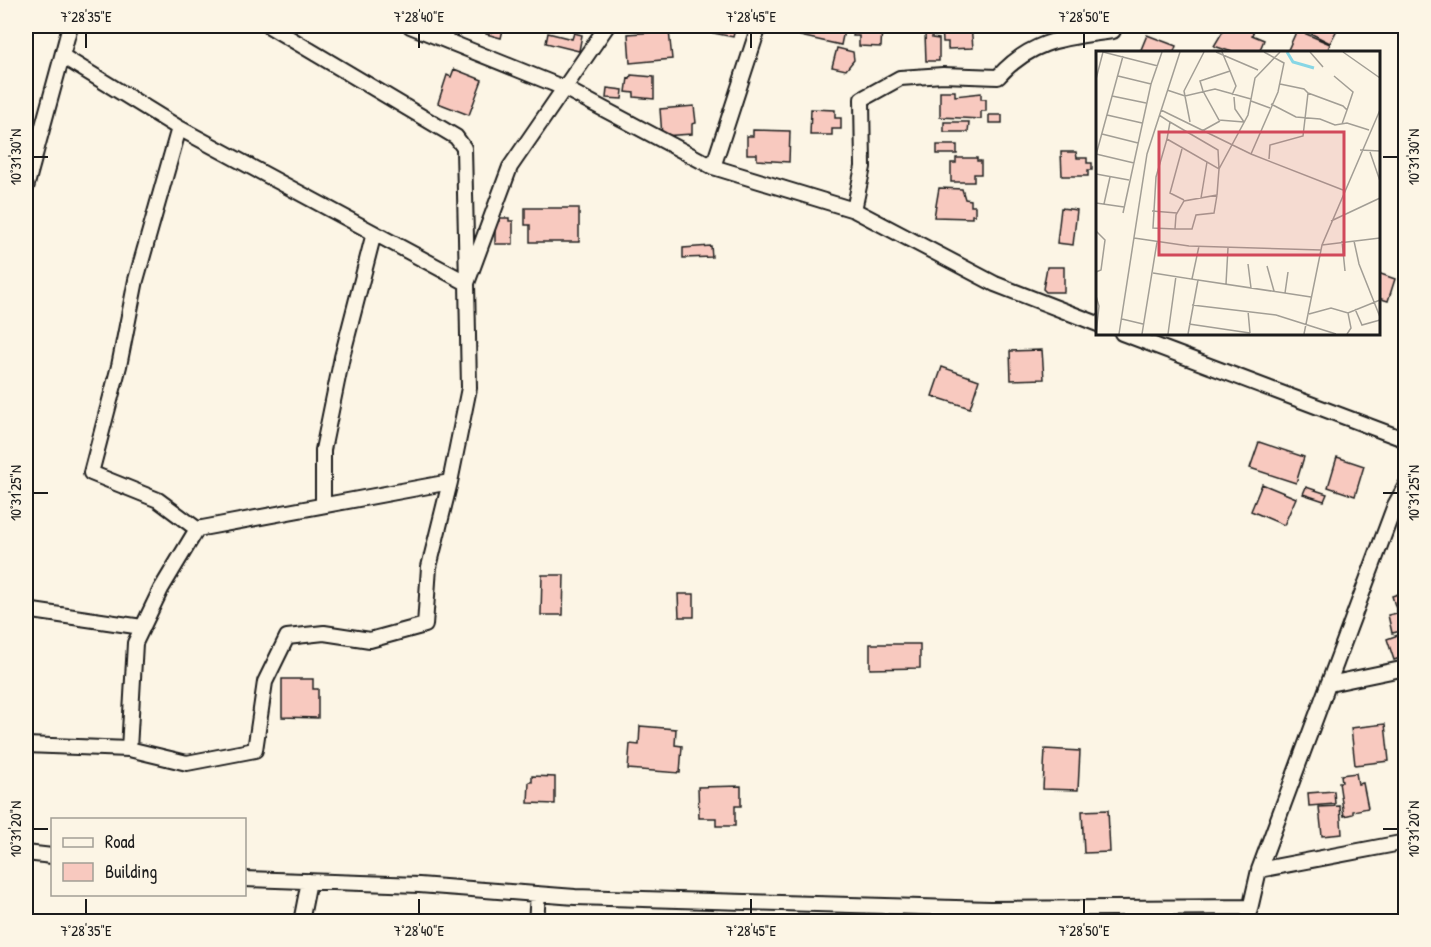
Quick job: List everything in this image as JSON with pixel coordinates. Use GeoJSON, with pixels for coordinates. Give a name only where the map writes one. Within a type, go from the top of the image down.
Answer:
{"type":"FeatureCollection","features":[{"type":"Feature","properties":{"kind":"street"},"geometry":{"type":"LineString","coordinates":[[26,188],[70,26]]}},
{"type":"Feature","properties":{"kind":"street"},"geometry":{"type":"LineString","coordinates":[[26,745],[129,749],[187,763],[255,750],[265,682],[287,637],[324,633],[370,640],[425,626],[429,567],[450,483],[469,388],[464,148],[456,137],[269,26]]}},
{"type":"Feature","properties":{"kind":"street"},"geometry":{"type":"LineString","coordinates":[[410,26],[564,88],[713,168],[854,210],[995,284],[1096,323]]}},
{"type":"Feature","properties":{"kind":"street"},"geometry":{"type":"LineString","coordinates":[[446,41],[448,26]]}},
{"type":"Feature","properties":{"kind":"street"},"geometry":{"type":"LineString","coordinates":[[467,283],[510,166],[607,26]]}},
{"type":"Feature","properties":{"kind":"street"},"geometry":{"type":"LineString","coordinates":[[713,168],[759,26]]}},
{"type":"Feature","properties":{"kind":"street"},"geometry":{"type":"LineString","coordinates":[[854,210],[863,166],[862,99],[900,78],[943,75],[998,78],[1015,57],[1055,39],[1113,31],[1113,26]]}},
{"type":"Feature","properties":{"kind":"street"},"geometry":{"type":"LineString","coordinates":[[62,56],[179,128],[467,283]]}},
{"type":"Feature","properties":{"kind":"street"},"geometry":{"type":"LineString","coordinates":[[179,128],[136,280],[120,366],[92,473],[158,500],[197,529],[450,483]]}},
{"type":"Feature","properties":{"kind":"street"},"geometry":{"type":"LineString","coordinates":[[323,505],[322,450],[374,232]]}},
{"type":"Feature","properties":{"kind":"street"},"geometry":{"type":"LineString","coordinates":[[1125,334],[1406,440]]}},
{"type":"Feature","properties":{"kind":"street"},"geometry":{"type":"LineString","coordinates":[[1247,921],[1259,870],[1395,505],[1406,485]]}},
{"type":"Feature","properties":{"kind":"street"},"geometry":{"type":"LineString","coordinates":[[129,749],[135,643],[161,589],[197,529]]}},
{"type":"Feature","properties":{"kind":"street"},"geometry":{"type":"LineString","coordinates":[[26,610],[142,627]]}},
{"type":"Feature","properties":{"kind":"street"},"geometry":{"type":"LineString","coordinates":[[1329,684],[1406,668]]}},
{"type":"Feature","properties":{"kind":"street"},"geometry":{"type":"LineString","coordinates":[[1259,870],[1406,842]]}},
{"type":"Feature","properties":{"kind":"street"},"geometry":{"type":"LineString","coordinates":[[26,853],[51,856]]}},
{"type":"Feature","properties":{"kind":"street"},"geometry":{"type":"LineString","coordinates":[[246,879],[418,885],[538,894],[990,909],[1251,907]]}},
{"type":"Feature","properties":{"kind":"street"},"geometry":{"type":"LineString","coordinates":[[301,921],[309,881]]}},
{"type":"Feature","properties":{"kind":"street"},"geometry":{"type":"LineString","coordinates":[[536,921],[538,894]]}},
{"type":"Feature","properties":{"kind":"building"},"geometry":{"type":"Polygon","coordinates":[[[495,26],[504,26],[501,38],[486,34],[488,27],[494,29],[495,26]]]}},
{"type":"Feature","properties":{"kind":"building"},"geometry":{"type":"Polygon","coordinates":[[[699,26],[736,26],[733,37],[698,30],[699,26]]]}},
{"type":"Feature","properties":{"kind":"building"},"geometry":{"type":"Polygon","coordinates":[[[803,26],[845,26],[841,45],[800,36],[803,26]]]}},
{"type":"Feature","properties":{"kind":"building"},"geometry":{"type":"Polygon","coordinates":[[[854,26],[882,26],[881,47],[859,46],[859,36],[853,36],[854,26]]]}},
{"type":"Feature","properties":{"kind":"building"},"geometry":{"type":"Polygon","coordinates":[[[949,26],[971,26],[973,48],[948,49],[948,42],[943,42],[942,28],[949,28],[949,26]]]}},
{"type":"Feature","properties":{"kind":"building"},"geometry":{"type":"Polygon","coordinates":[[[1226,26],[1242,29],[1243,26],[1256,26],[1252,35],[1264,40],[1259,51],[1229,51],[1214,46],[1226,26]]]}},
{"type":"Feature","properties":{"kind":"building"},"geometry":{"type":"Polygon","coordinates":[[[1296,26],[1339,26],[1330,43],[1296,26]]]}},
{"type":"Feature","properties":{"kind":"building"},"geometry":{"type":"Polygon","coordinates":[[[1297,30],[1330,44],[1327,51],[1287,51],[1297,30]]]}},
{"type":"Feature","properties":{"kind":"building"},"geometry":{"type":"Polygon","coordinates":[[[669,31],[672,59],[630,63],[628,34],[669,31]]]}},
{"type":"Feature","properties":{"kind":"building"},"geometry":{"type":"Polygon","coordinates":[[[548,33],[572,39],[574,33],[582,35],[579,51],[546,43],[548,33]]]}},
{"type":"Feature","properties":{"kind":"building"},"geometry":{"type":"Polygon","coordinates":[[[925,33],[932,33],[932,38],[939,39],[939,61],[926,61],[925,33]]]}},
{"type":"Feature","properties":{"kind":"building"},"geometry":{"type":"Polygon","coordinates":[[[1147,35],[1176,46],[1174,51],[1140,51],[1147,35]]]}},
{"type":"Feature","properties":{"kind":"building"},"geometry":{"type":"Polygon","coordinates":[[[837,48],[853,52],[854,60],[846,70],[832,67],[837,48]]]}},
{"type":"Feature","properties":{"kind":"building"},"geometry":{"type":"Polygon","coordinates":[[[454,69],[482,80],[469,115],[438,103],[447,75],[451,77],[454,69]]]}},
{"type":"Feature","properties":{"kind":"building"},"geometry":{"type":"Polygon","coordinates":[[[631,75],[654,77],[654,99],[634,97],[634,93],[626,92],[628,78],[630,79],[631,75]]]}},
{"type":"Feature","properties":{"kind":"building"},"geometry":{"type":"Polygon","coordinates":[[[607,88],[623,90],[622,99],[606,98],[607,88]]]}},
{"type":"Feature","properties":{"kind":"building"},"geometry":{"type":"Polygon","coordinates":[[[940,91],[955,91],[955,96],[981,93],[981,99],[986,99],[986,111],[981,111],[981,119],[940,117],[940,91]]]}},
{"type":"Feature","properties":{"kind":"building"},"geometry":{"type":"Polygon","coordinates":[[[694,106],[696,123],[692,124],[692,134],[662,136],[660,109],[694,106]]]}},
{"type":"Feature","properties":{"kind":"building"},"geometry":{"type":"Polygon","coordinates":[[[811,109],[835,110],[835,118],[841,118],[841,129],[832,129],[832,135],[810,135],[811,109]]]}},
{"type":"Feature","properties":{"kind":"building"},"geometry":{"type":"Polygon","coordinates":[[[989,115],[1002,115],[1002,123],[989,123],[989,115]]]}},
{"type":"Feature","properties":{"kind":"building"},"geometry":{"type":"Polygon","coordinates":[[[944,122],[969,122],[968,132],[944,132],[944,122]]]}},
{"type":"Feature","properties":{"kind":"building"},"geometry":{"type":"Polygon","coordinates":[[[753,130],[790,131],[789,162],[757,160],[757,154],[747,154],[747,136],[753,136],[753,130]]]}},
{"type":"Feature","properties":{"kind":"building"},"geometry":{"type":"Polygon","coordinates":[[[937,145],[957,145],[957,154],[937,154],[937,145]]]}},
{"type":"Feature","properties":{"kind":"building"},"geometry":{"type":"Polygon","coordinates":[[[1061,152],[1076,152],[1077,158],[1087,158],[1087,163],[1092,163],[1092,170],[1088,170],[1088,176],[1062,176],[1061,152]]]}},
{"type":"Feature","properties":{"kind":"building"},"geometry":{"type":"Polygon","coordinates":[[[956,158],[977,158],[977,161],[981,161],[981,174],[974,174],[974,182],[951,182],[951,163],[956,163],[956,158]]]}},
{"type":"Feature","properties":{"kind":"building"},"geometry":{"type":"Polygon","coordinates":[[[939,188],[962,189],[965,199],[971,200],[971,206],[975,206],[975,215],[972,215],[972,218],[934,217],[939,188]]]}},
{"type":"Feature","properties":{"kind":"building"},"geometry":{"type":"Polygon","coordinates":[[[525,208],[579,208],[579,242],[530,242],[530,225],[525,225],[525,208]]]}},
{"type":"Feature","properties":{"kind":"building"},"geometry":{"type":"Polygon","coordinates":[[[1061,208],[1077,210],[1073,245],[1057,243],[1061,208]]]}},
{"type":"Feature","properties":{"kind":"building"},"geometry":{"type":"Polygon","coordinates":[[[499,218],[509,218],[509,221],[513,221],[513,244],[495,244],[495,221],[499,221],[499,218]]]}},
{"type":"Feature","properties":{"kind":"building"},"geometry":{"type":"Polygon","coordinates":[[[711,246],[712,257],[683,258],[683,248],[711,246]]]}},
{"type":"Feature","properties":{"kind":"building"},"geometry":{"type":"Polygon","coordinates":[[[1047,267],[1064,267],[1064,292],[1046,292],[1043,289],[1047,267]]]}},
{"type":"Feature","properties":{"kind":"building"},"geometry":{"type":"Polygon","coordinates":[[[1380,274],[1395,279],[1388,301],[1380,299],[1380,274]]]}},
{"type":"Feature","properties":{"kind":"building"},"geometry":{"type":"Polygon","coordinates":[[[1042,350],[1044,379],[1011,380],[1010,351],[1042,350]]]}},
{"type":"Feature","properties":{"kind":"building"},"geometry":{"type":"Polygon","coordinates":[[[942,367],[979,380],[970,408],[932,396],[942,367]]]}},
{"type":"Feature","properties":{"kind":"building"},"geometry":{"type":"Polygon","coordinates":[[[1259,442],[1304,457],[1296,483],[1250,468],[1259,442]]]}},
{"type":"Feature","properties":{"kind":"building"},"geometry":{"type":"Polygon","coordinates":[[[1337,457],[1364,466],[1355,496],[1328,487],[1337,457]]]}},
{"type":"Feature","properties":{"kind":"building"},"geometry":{"type":"Polygon","coordinates":[[[1262,484],[1296,498],[1284,525],[1251,511],[1262,484]]]}},
{"type":"Feature","properties":{"kind":"building"},"geometry":{"type":"Polygon","coordinates":[[[1306,487],[1327,494],[1324,501],[1303,494],[1306,487]]]}},
{"type":"Feature","properties":{"kind":"building"},"geometry":{"type":"Polygon","coordinates":[[[542,575],[564,575],[563,615],[541,615],[542,575]]]}},
{"type":"Feature","properties":{"kind":"building"},"geometry":{"type":"Polygon","coordinates":[[[1404,592],[1406,609],[1397,612],[1392,596],[1404,592]]]}},
{"type":"Feature","properties":{"kind":"building"},"geometry":{"type":"Polygon","coordinates":[[[678,594],[694,594],[694,617],[679,617],[678,594]]]}},
{"type":"Feature","properties":{"kind":"building"},"geometry":{"type":"Polygon","coordinates":[[[1406,611],[1406,630],[1392,633],[1388,615],[1406,611]]]}},
{"type":"Feature","properties":{"kind":"building"},"geometry":{"type":"Polygon","coordinates":[[[1406,632],[1406,656],[1394,660],[1387,639],[1406,632]]]}},
{"type":"Feature","properties":{"kind":"building"},"geometry":{"type":"Polygon","coordinates":[[[870,644],[920,644],[920,668],[870,669],[870,644]]]}},
{"type":"Feature","properties":{"kind":"building"},"geometry":{"type":"Polygon","coordinates":[[[282,679],[313,679],[313,689],[318,689],[318,718],[282,717],[282,679]]]}},
{"type":"Feature","properties":{"kind":"building"},"geometry":{"type":"Polygon","coordinates":[[[1385,724],[1389,761],[1355,765],[1351,728],[1385,724]]]}},
{"type":"Feature","properties":{"kind":"building"},"geometry":{"type":"Polygon","coordinates":[[[640,726],[676,729],[675,745],[682,746],[680,773],[628,769],[630,744],[639,745],[640,726]]]}},
{"type":"Feature","properties":{"kind":"building"},"geometry":{"type":"Polygon","coordinates":[[[1045,749],[1080,751],[1078,790],[1043,789],[1045,749]]]}},
{"type":"Feature","properties":{"kind":"building"},"geometry":{"type":"Polygon","coordinates":[[[1356,773],[1358,784],[1363,783],[1368,808],[1353,811],[1353,814],[1344,816],[1339,782],[1342,782],[1341,775],[1356,773]]]}},
{"type":"Feature","properties":{"kind":"building"},"geometry":{"type":"Polygon","coordinates":[[[532,776],[555,777],[555,804],[528,803],[529,782],[532,782],[532,776]]]}},
{"type":"Feature","properties":{"kind":"building"},"geometry":{"type":"Polygon","coordinates":[[[741,786],[741,806],[735,806],[735,826],[716,826],[716,818],[699,818],[698,787],[741,786]]]}},
{"type":"Feature","properties":{"kind":"building"},"geometry":{"type":"Polygon","coordinates":[[[1334,791],[1335,804],[1309,806],[1308,793],[1334,791]]]}},
{"type":"Feature","properties":{"kind":"building"},"geometry":{"type":"Polygon","coordinates":[[[1340,806],[1342,834],[1322,836],[1319,807],[1340,806]]]}},
{"type":"Feature","properties":{"kind":"building"},"geometry":{"type":"Polygon","coordinates":[[[1108,810],[1110,852],[1084,853],[1082,811],[1108,810]]]}}]}
